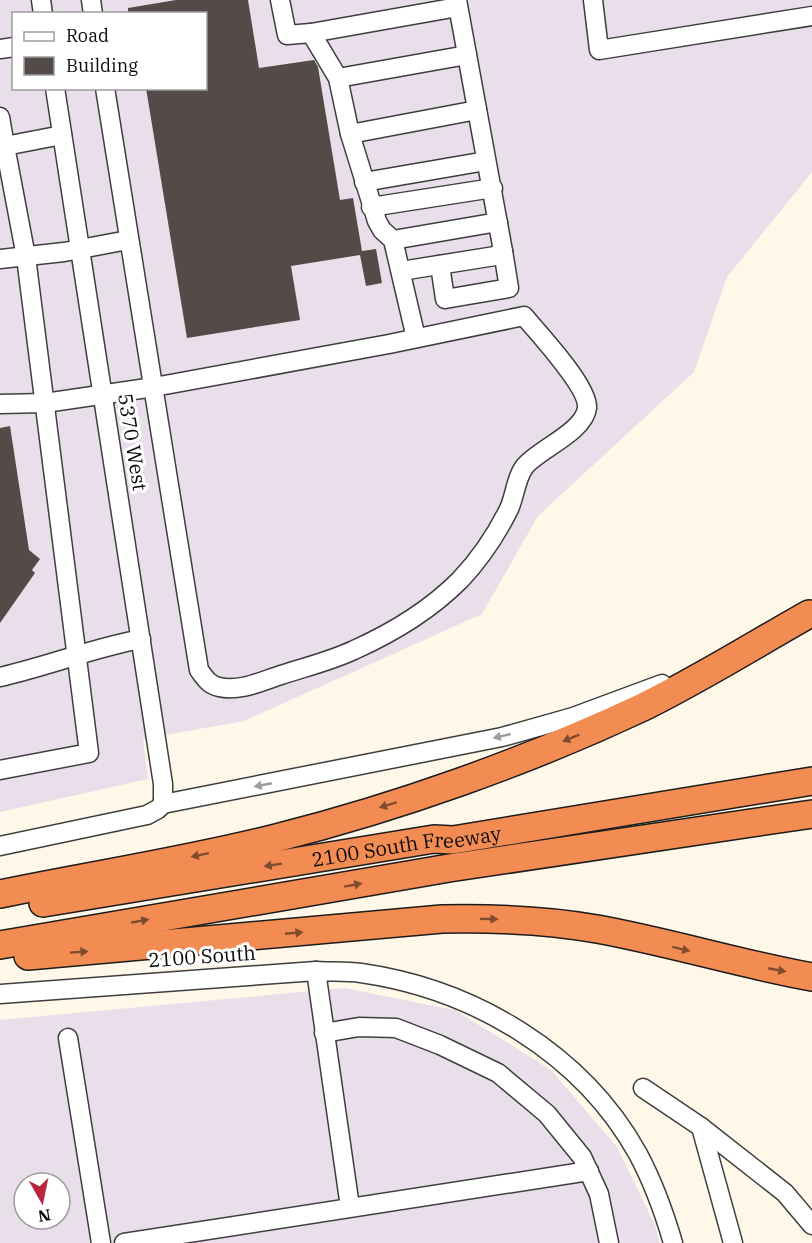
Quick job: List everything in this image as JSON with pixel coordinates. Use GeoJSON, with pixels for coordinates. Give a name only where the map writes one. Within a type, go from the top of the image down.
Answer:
{"type":"FeatureCollection","features":[{"type":"Feature","properties":{"kind":"highway"},"geometry":{"type":"LineString","coordinates":[[0,894],[276,838],[457,783],[600,726],[643,706],[809,614]]}},
{"type":"Feature","properties":{"kind":"highway"},"geometry":{"type":"LineString","coordinates":[[434,839],[608,800],[812,763]]}},
{"type":"Feature","properties":{"kind":"highway","name":"2100 South Freeway"},"geometry":{"type":"LineString","coordinates":[[0,910],[434,839],[453,840],[812,781]]}},
{"type":"Feature","properties":{"kind":"highway","name":"2100 South Freeway"},"geometry":{"type":"LineString","coordinates":[[0,945],[449,868],[812,814]]}},
{"type":"Feature","properties":{"kind":"highway"},"geometry":{"type":"LineString","coordinates":[[449,868],[500,874],[812,832]]}},
{"type":"Feature","properties":{"kind":"highway"},"geometry":{"type":"LineString","coordinates":[[0,957],[108,950],[442,919],[505,919],[595,929],[742,964],[812,977]]}},
{"type":"Feature","properties":{"kind":"street"},"geometry":{"type":"LineString","coordinates":[[280,0],[287,35],[311,33],[457,3],[493,188],[509,288],[446,299],[440,265]]}},
{"type":"Feature","properties":{"kind":"street"},"geometry":{"type":"LineString","coordinates":[[593,0],[599,50],[812,16]]}},
{"type":"Feature","properties":{"kind":"street"},"geometry":{"type":"LineString","coordinates":[[311,33],[338,78],[371,207],[382,230],[393,240],[416,338]]}},
{"type":"Feature","properties":{"kind":"street"},"geometry":{"type":"LineString","coordinates":[[338,78],[467,55]]}},
{"type":"Feature","properties":{"kind":"street","name":"5370 West"},"geometry":{"type":"LineString","coordinates":[[55,90],[163,784],[163,804]]}},
{"type":"Feature","properties":{"kind":"street"},"geometry":{"type":"LineString","coordinates":[[0,404],[45,403],[154,387],[524,316],[577,381],[587,408],[582,420],[557,443],[536,455],[523,469],[509,508],[484,549],[460,580],[406,624],[353,651],[243,687],[218,687],[209,683],[199,670],[154,387],[128,240],[105,90]]}},
{"type":"Feature","properties":{"kind":"street"},"geometry":{"type":"LineString","coordinates":[[351,134],[477,110]]}},
{"type":"Feature","properties":{"kind":"street"},"geometry":{"type":"LineString","coordinates":[[0,117],[26,256],[89,753],[0,771]]}},
{"type":"Feature","properties":{"kind":"street"},"geometry":{"type":"LineString","coordinates":[[5,146],[62,135]]}},
{"type":"Feature","properties":{"kind":"street"},"geometry":{"type":"LineString","coordinates":[[364,182],[486,161]]}},
{"type":"Feature","properties":{"kind":"street"},"geometry":{"type":"LineString","coordinates":[[371,207],[493,188]]}},
{"type":"Feature","properties":{"kind":"street"},"geometry":{"type":"LineString","coordinates":[[393,240],[498,222]]}},
{"type":"Feature","properties":{"kind":"street"},"geometry":{"type":"LineString","coordinates":[[0,259],[80,249],[128,240]]}},
{"type":"Feature","properties":{"kind":"street"},"geometry":{"type":"LineString","coordinates":[[401,271],[495,256],[503,251]]}},
{"type":"Feature","properties":{"kind":"street"},"geometry":{"type":"LineString","coordinates":[[0,846],[147,815],[158,810],[163,804],[423,753],[556,722],[628,698],[686,675],[809,614]]}},
{"type":"Feature","properties":{"kind":"street"},"geometry":{"type":"LineString","coordinates":[[0,676],[141,639]]}},
{"type":"Feature","properties":{"kind":"street"},"geometry":{"type":"LineString","coordinates":[[315,971],[350,1207]]}},
{"type":"Feature","properties":{"kind":"street","name":"2100 South"},"geometry":{"type":"LineString","coordinates":[[0,994],[315,971],[359,972],[406,981],[442,992],[516,1028],[555,1056],[592,1091],[620,1126],[637,1154],[656,1193],[673,1243]]}},
{"type":"Feature","properties":{"kind":"street"},"geometry":{"type":"LineString","coordinates":[[324,1033],[359,1027],[396,1028],[496,1071],[547,1114],[582,1157],[599,1194],[609,1243]]}},
{"type":"Feature","properties":{"kind":"street"},"geometry":{"type":"LineString","coordinates":[[68,1038],[101,1243]]}},
{"type":"Feature","properties":{"kind":"street"},"geometry":{"type":"LineString","coordinates":[[643,1088],[701,1128],[785,1192],[812,1225]]}},
{"type":"Feature","properties":{"kind":"street"},"geometry":{"type":"LineString","coordinates":[[701,1128],[733,1243]]}},
{"type":"Feature","properties":{"kind":"street"},"geometry":{"type":"LineString","coordinates":[[124,1243],[589,1171]]}},
{"type":"Feature","properties":{"kind":"shaded area"},"geometry":{"type":"Polygon","coordinates":[[[0,0],[812,0],[812,172],[727,277],[694,372],[538,516],[482,614],[244,721],[143,739],[148,779],[0,812],[0,0]]]}},
{"type":"Feature","properties":{"kind":"shaded area"},"geometry":{"type":"Polygon","coordinates":[[[344,988],[455,1010],[551,1070],[617,1147],[656,1227],[659,1243],[0,1243],[0,1020],[344,988]]]}},
{"type":"Feature","properties":{"kind":"building"},"geometry":{"type":"Polygon","coordinates":[[[176,0],[248,0],[259,68],[314,60],[318,67],[340,200],[353,198],[362,251],[376,249],[382,283],[366,286],[360,255],[291,266],[300,320],[187,338],[146,90],[207,90],[207,12],[128,12],[128,8],[176,0]]]}},
{"type":"Feature","properties":{"kind":"building"},"geometry":{"type":"Polygon","coordinates":[[[10,426],[29,550],[40,559],[32,570],[35,573],[0,623],[0,428],[10,426]]]}}]}
